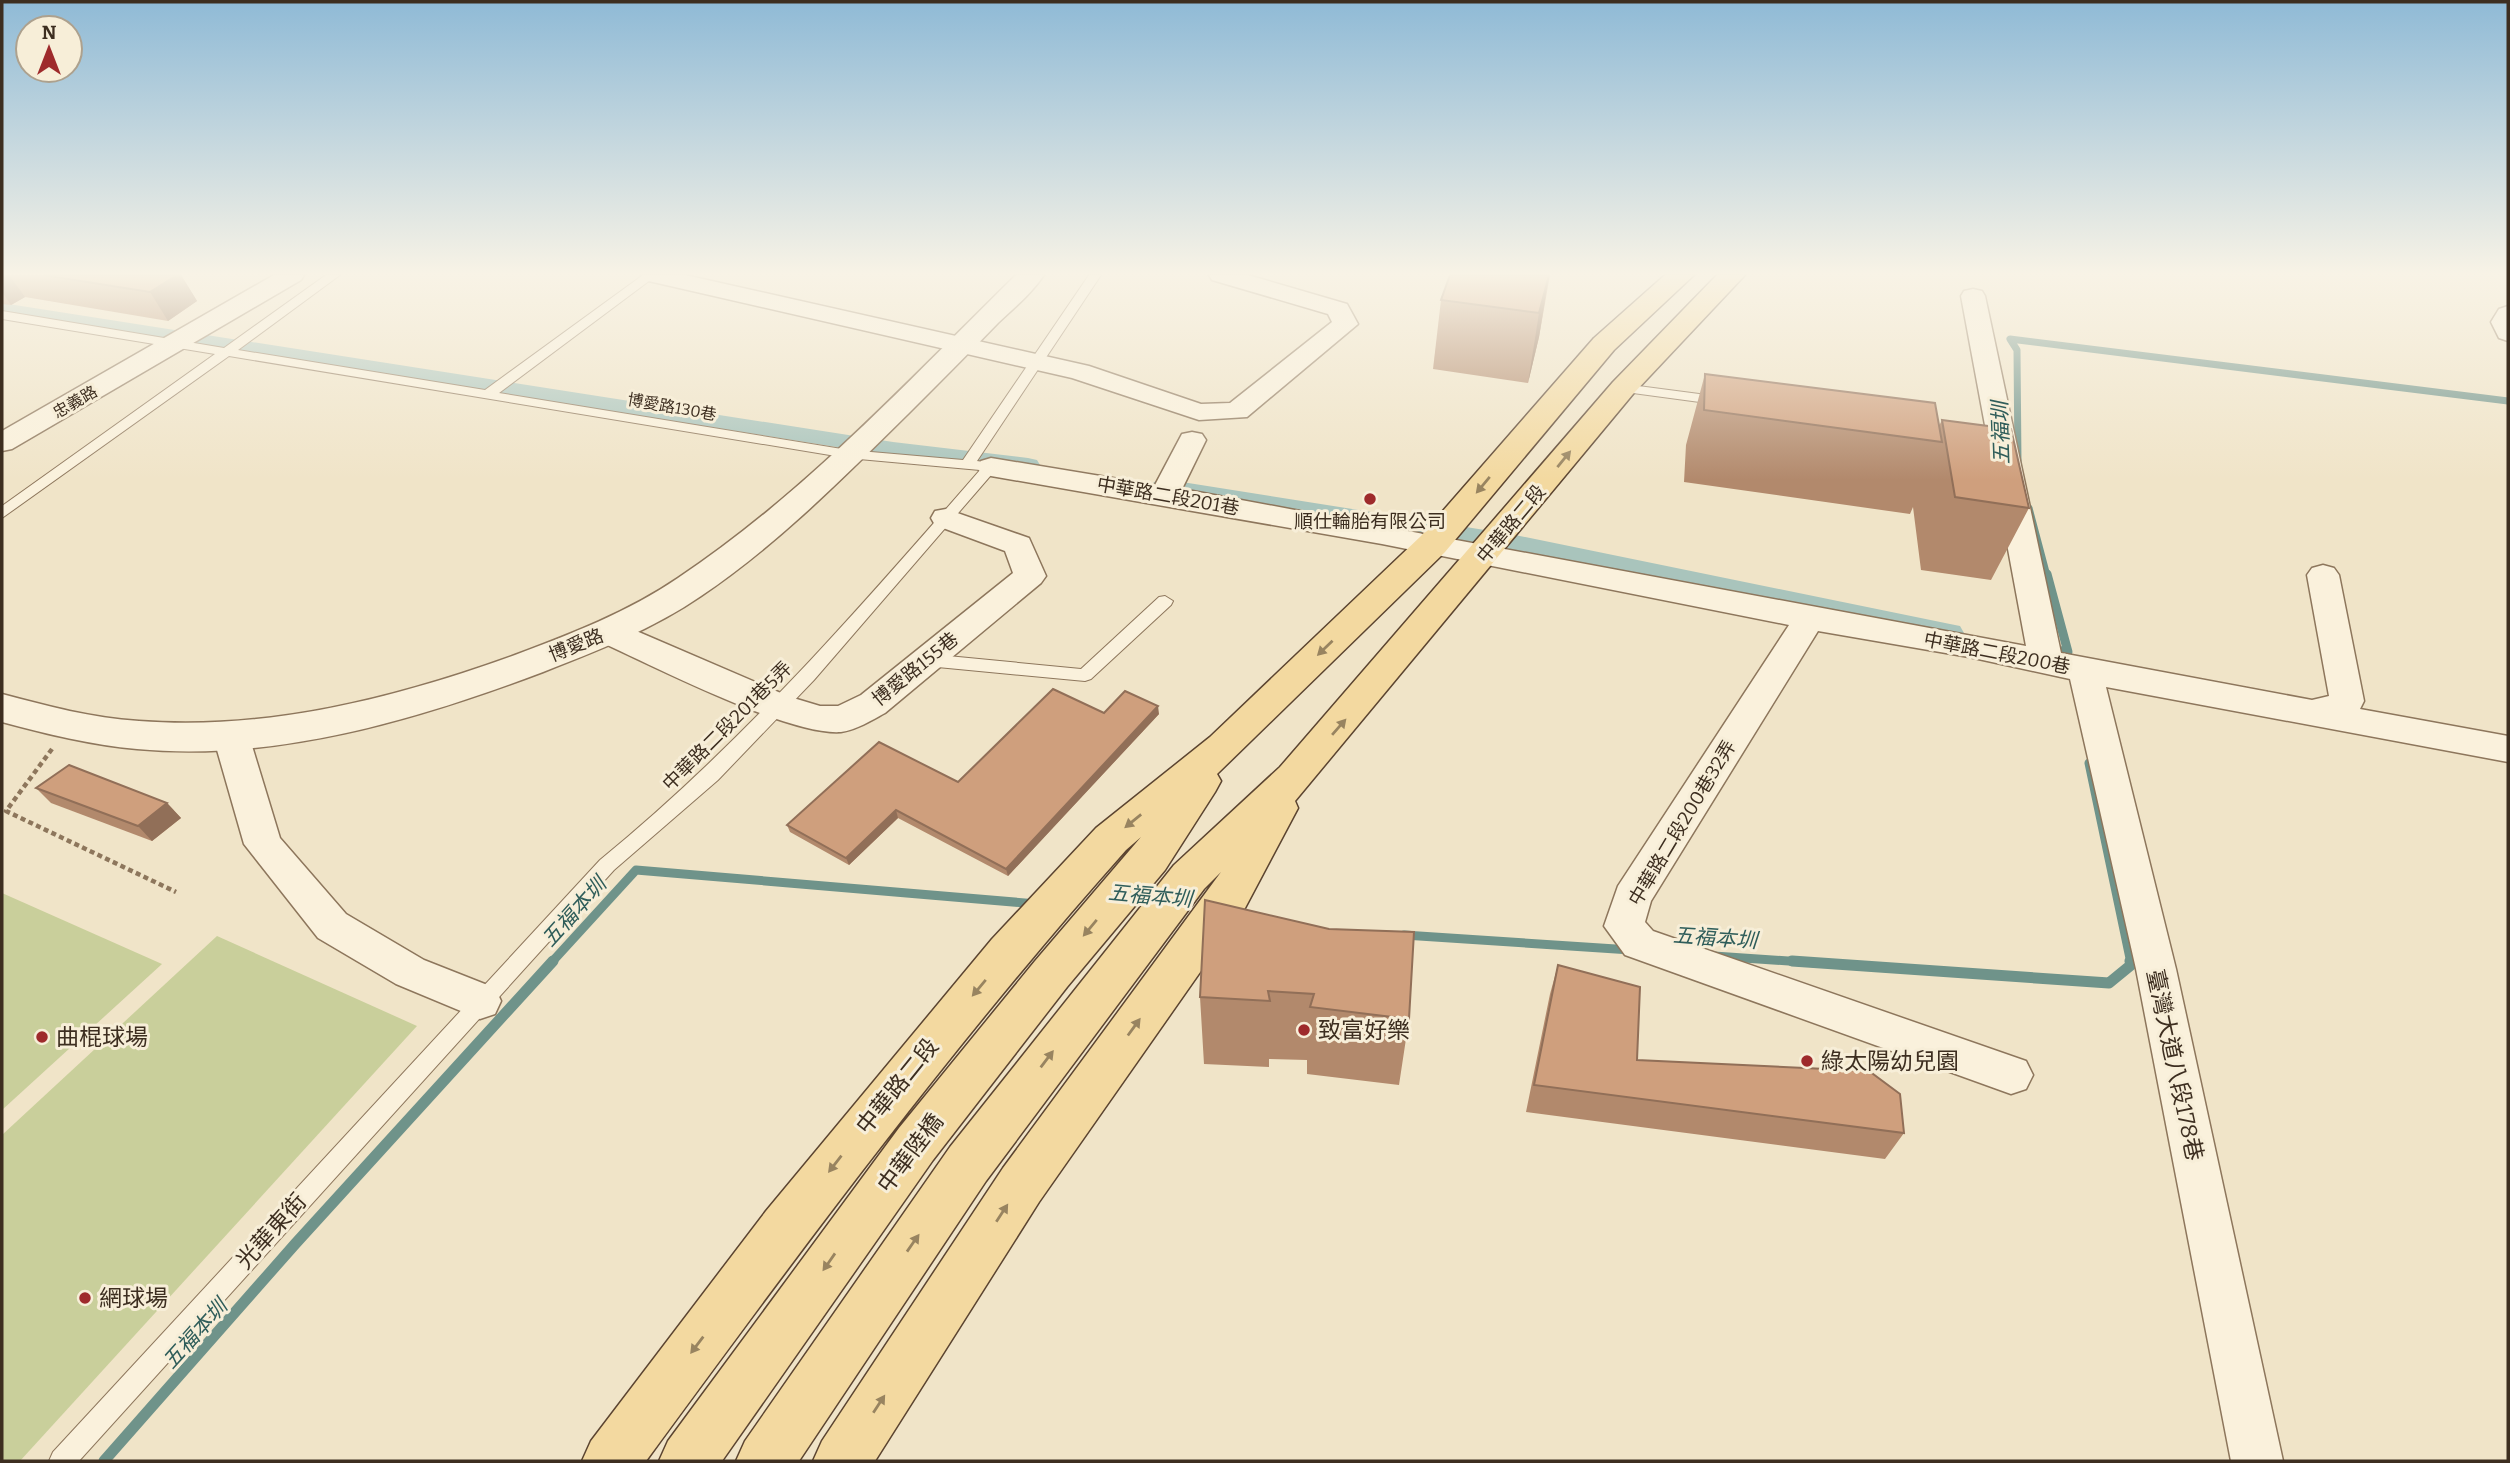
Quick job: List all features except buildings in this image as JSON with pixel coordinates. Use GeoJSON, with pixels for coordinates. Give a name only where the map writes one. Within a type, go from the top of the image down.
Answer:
{"type":"FeatureCollection","features":[{"type":"Feature","properties":{"kind":"main road","name":"中華路二段"},"geometry":{"type":"LineString","coordinates":[[611,1461],[784,1229],[1008,953],[1111,839],[1224,747],[1433,544],[1605,343]]}},
{"type":"Feature","properties":{"kind":"main road","name":"中華路二段"},"geometry":{"type":"LineString","coordinates":[[842,1461],[1021,1185],[1230,896],[1294,778],[1486,555],[1623,388],[1666,343]]}},
{"type":"Feature","properties":{"kind":"main road","name":"中華路二段"},"geometry":{"type":"LineString","coordinates":[[1170,867],[1224,747]]}},
{"type":"Feature","properties":{"kind":"main road","name":"中華路二段"},"geometry":{"type":"LineString","coordinates":[[1170,867],[1294,778]]}},
{"type":"Feature","properties":{"kind":"main road","name":"中華陸橋"},"geometry":{"type":"LineString","coordinates":[[688,1461],[916,1144],[1051,974],[1170,867]]}},
{"type":"Feature","properties":{"kind":"main road"},"geometry":{"type":"LineString","coordinates":[[765,1461],[1170,867]]}},
{"type":"Feature","properties":{"kind":"street"},"geometry":{"type":"LineString","coordinates":[[953,343],[1080,372],[1199,411],[1237,411],[1321,343]]}},
{"type":"Feature","properties":{"kind":"street","name":"臺灣大道八段178巷"},"geometry":{"type":"LineString","coordinates":[[1980,343],[1993,439],[2066,666],[2156,970],[2257,1461]]}},
{"type":"Feature","properties":{"kind":"street","name":"忠義路"},"geometry":{"type":"LineString","coordinates":[[2,443],[177,344]]}},
{"type":"Feature","properties":{"kind":"street","name":"博愛路"},"geometry":{"type":"LineString","coordinates":[[2,708],[44,723],[144,734],[231,736],[369,715],[495,677],[608,632],[702,579],[848,454],[961,345]]}},
{"type":"Feature","properties":{"kind":"street"},"geometry":{"type":"LineString","coordinates":[[1165,495],[1192,440]]}},
{"type":"Feature","properties":{"kind":"street","name":"中華路二段201巷"},"geometry":{"type":"LineString","coordinates":[[979,465],[1165,495],[1486,555]]}},
{"type":"Feature","properties":{"kind":"street","name":"博愛路155巷"},"geometry":{"type":"LineString","coordinates":[[608,632],[778,706],[820,719],[843,719],[873,704],[1030,576],[1018,545],[946,518]]}},
{"type":"Feature","properties":{"kind":"street","name":"中華路二段200巷"},"geometry":{"type":"LineString","coordinates":[[1486,555],[2508,749]]}},
{"type":"Feature","properties":{"kind":"street"},"geometry":{"type":"LineString","coordinates":[[2312,713],[2335,708],[2347,701],[2323,575]]}},
{"type":"Feature","properties":{"kind":"street","name":"中華路二段200巷32弄"},"geometry":{"type":"LineString","coordinates":[[1810,618],[1632,897],[1624,926],[1639,943],[2011,1075]]}},
{"type":"Feature","properties":{"kind":"street"},"geometry":{"type":"LineString","coordinates":[[231,736],[263,844],[332,926],[410,972],[480,1001]]}},
{"type":"Feature","properties":{"kind":"lane","name":"博愛路130巷"},"geometry":{"type":"LineString","coordinates":[[173,343],[848,454]]}},
{"type":"Feature","properties":{"kind":"lane"},"geometry":{"type":"LineString","coordinates":[[2,513],[238,343]]}},
{"type":"Feature","properties":{"kind":"lane"},"geometry":{"type":"LineString","coordinates":[[489,394],[563,343]]}},
{"type":"Feature","properties":{"kind":"lane","name":"中華路二段201巷5弄"},"geometry":{"type":"LineString","coordinates":[[480,1001],[607,865],[656,827],[778,706],[946,518],[1050,343]]}},
{"type":"Feature","properties":{"kind":"lane"},"geometry":{"type":"LineString","coordinates":[[1623,388],[1731,402]]}},
{"type":"Feature","properties":{"kind":"lane","name":"中華路二段201巷"},"geometry":{"type":"LineString","coordinates":[[848,454],[979,465]]}},
{"type":"Feature","properties":{"kind":"lane"},"geometry":{"type":"LineString","coordinates":[[927,660],[1085,675],[1165,601]]}},
{"type":"Feature","properties":{"kind":"lane","name":"光華東街"},"geometry":{"type":"LineString","coordinates":[[62,1461],[480,1001]]}},
{"type":"Feature","properties":{"kind":"path"},"geometry":{"type":"LineString","coordinates":[[69,726],[6,811],[176,892]]}},
{"type":"Feature","properties":{"kind":"green space","name":"曲棍球場"},"geometry":{"type":"Polygon","coordinates":[[[2,893],[162,964],[2,1110],[2,893]]]}},
{"type":"Feature","properties":{"kind":"green space","name":"網球場"},"geometry":{"type":"Polygon","coordinates":[[[217,936],[417,1026],[20,1461],[2,1461],[2,1135],[217,936]]]}},
{"type":"Feature","properties":{"kind":"waterway"},"geometry":{"type":"LineString","coordinates":[[220,343],[893,449],[971,456],[1028,465]]}},
{"type":"Feature","properties":{"kind":"waterway","name":"五福圳"},"geometry":{"type":"LineString","coordinates":[[2013,343],[2017,350],[2018,464]]}},
{"type":"Feature","properties":{"kind":"waterway","name":"五福圳"},"geometry":{"type":"LineString","coordinates":[[2044,343],[2508,401]]}},
{"type":"Feature","properties":{"kind":"waterway"},"geometry":{"type":"LineString","coordinates":[[1163,487],[1510,542],[1950,633]]}},
{"type":"Feature","properties":{"kind":"waterway","name":"五福圳"},"geometry":{"type":"LineString","coordinates":[[2029,508],[2047,576]]}},
{"type":"Feature","properties":{"kind":"waterway","name":"五福圳"},"geometry":{"type":"LineString","coordinates":[[2047,574],[2068,652],[2049,649]]}},
{"type":"Feature","properties":{"kind":"waterway","name":"五福本圳"},"geometry":{"type":"LineString","coordinates":[[2089,763],[2131,963]]}},
{"type":"Feature","properties":{"kind":"waterway","name":"五福本圳"},"geometry":{"type":"LineString","coordinates":[[551,963],[636,870],[1037,904]]}},
{"type":"Feature","properties":{"kind":"waterway","name":"五福本圳"},"geometry":{"type":"LineString","coordinates":[[1404,935],[1631,950]]}},
{"type":"Feature","properties":{"kind":"waterway","name":"五福本圳"},"geometry":{"type":"LineString","coordinates":[[1714,956],[1817,963]]}},
{"type":"Feature","properties":{"kind":"waterway","name":"五福本圳"},"geometry":{"type":"LineString","coordinates":[[104,1461],[296,1243],[553,961]]}},
{"type":"Feature","properties":{"kind":"waterway","name":"五福本圳"},"geometry":{"type":"LineString","coordinates":[[1792,961],[2109,983],[2131,965],[2130,961]]}},
{"type":"Feature","properties":{"kind":"place","name":"順仕輪胎有限公司"},"geometry":{"type":"Point","coordinates":[1370,499]}},
{"type":"Feature","properties":{"kind":"place","name":"致富好樂"},"geometry":{"type":"Point","coordinates":[1304,1030]}},
{"type":"Feature","properties":{"kind":"place","name":"曲棍球場"},"geometry":{"type":"Point","coordinates":[42,1037]}},
{"type":"Feature","properties":{"kind":"place","name":"綠太陽幼兒園"},"geometry":{"type":"Point","coordinates":[1807,1061]}},
{"type":"Feature","properties":{"kind":"place","name":"網球場"},"geometry":{"type":"Point","coordinates":[85,1298]}}]}
